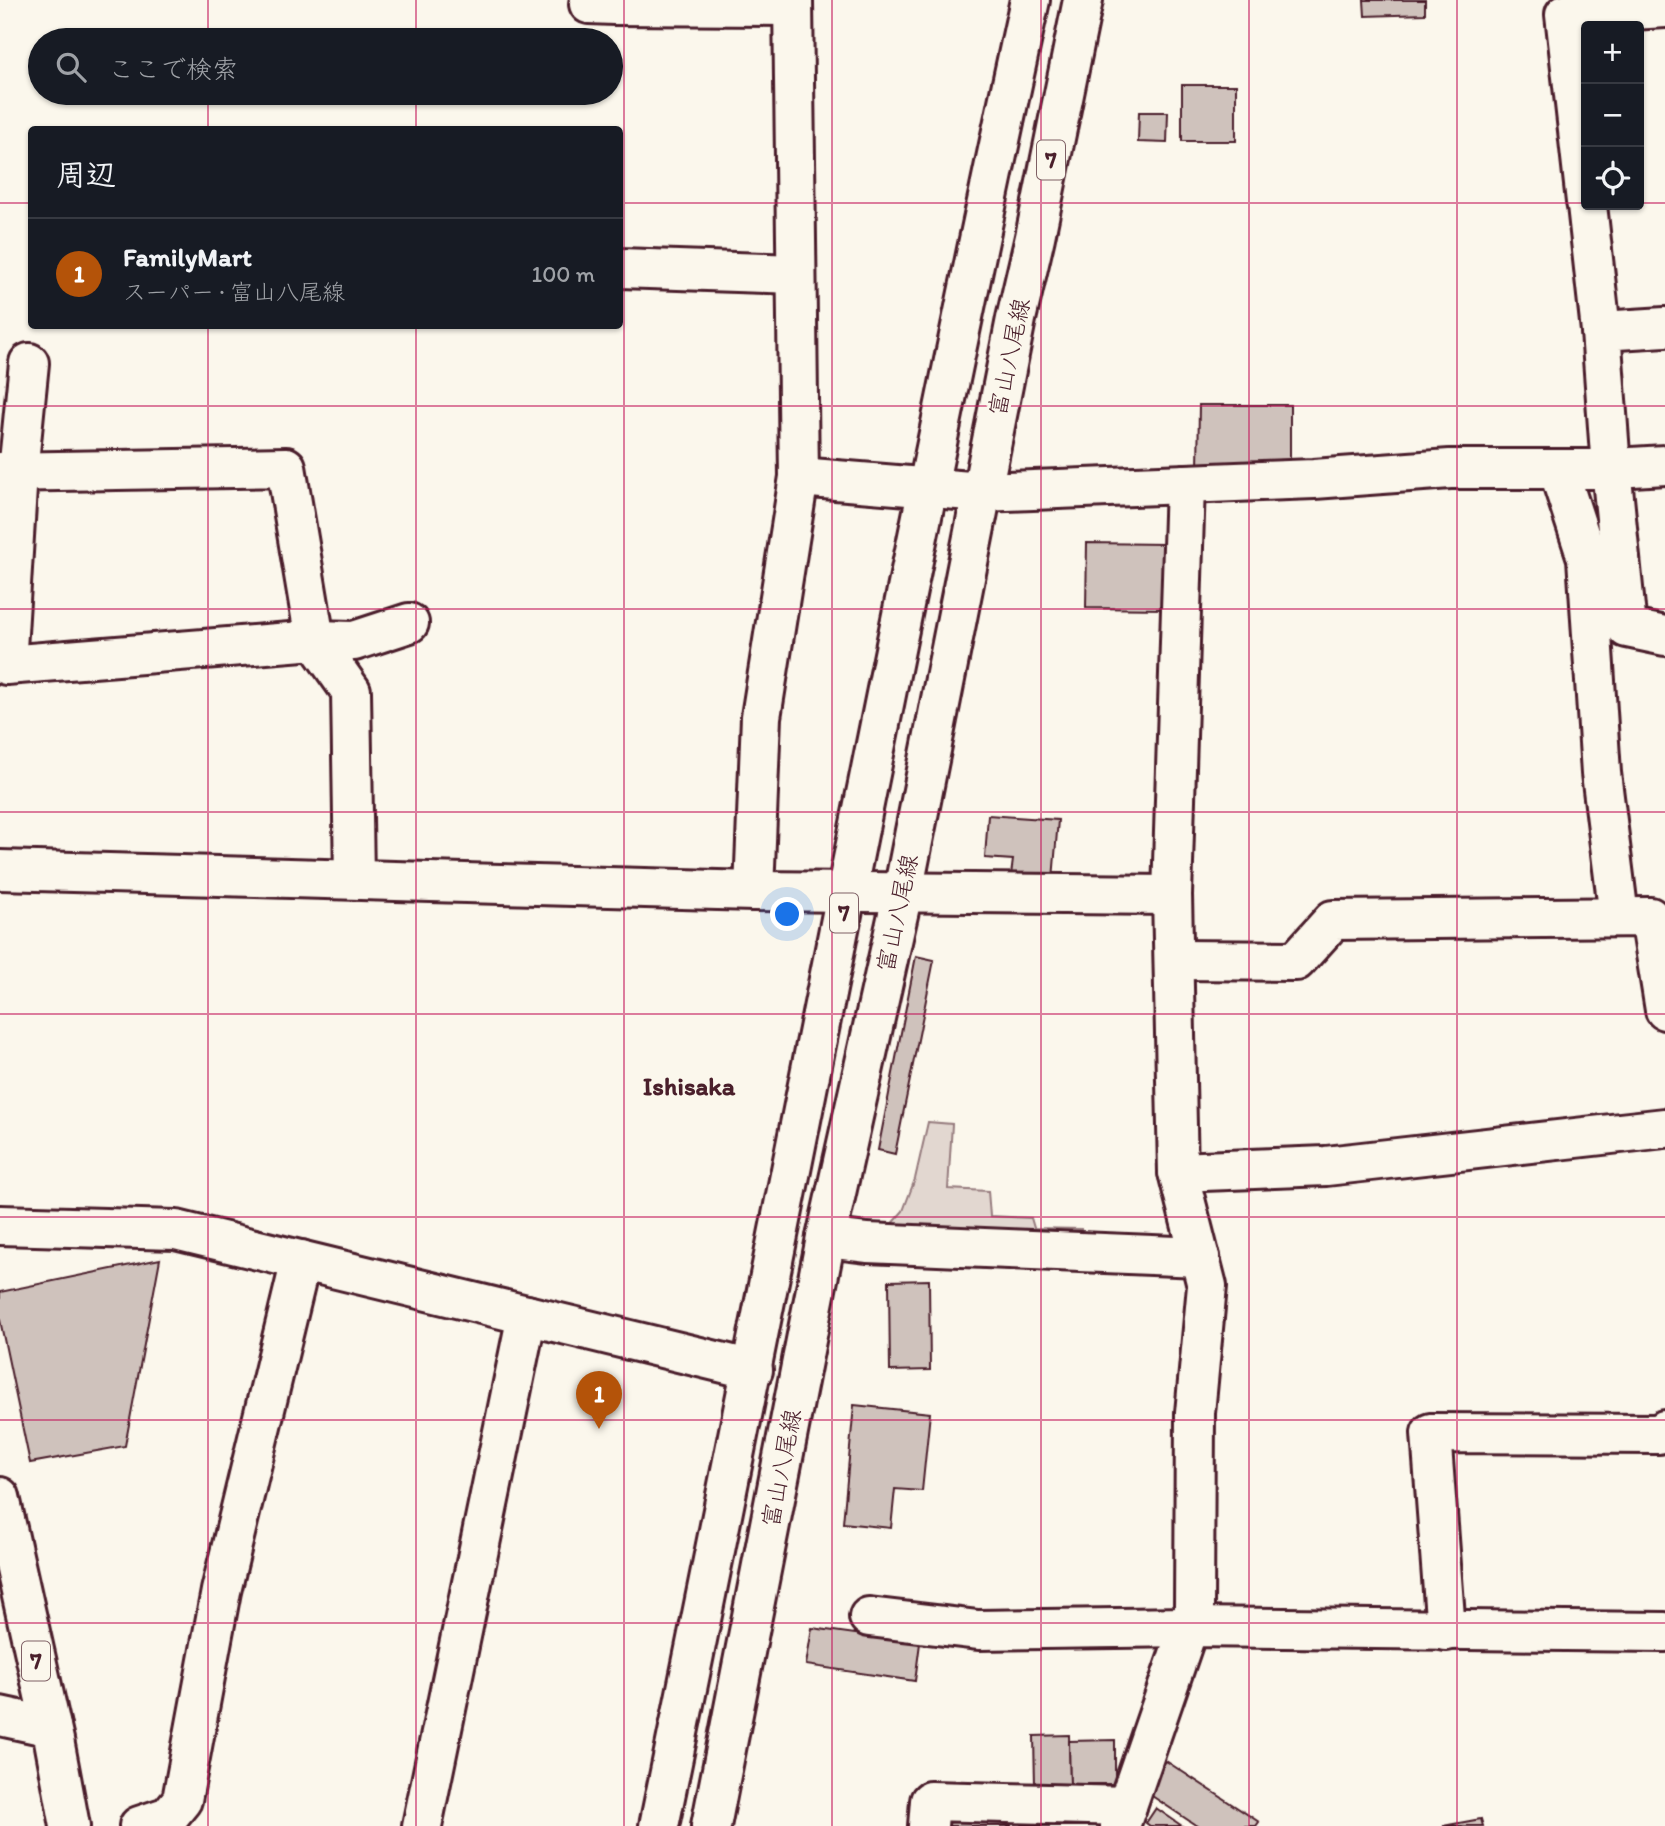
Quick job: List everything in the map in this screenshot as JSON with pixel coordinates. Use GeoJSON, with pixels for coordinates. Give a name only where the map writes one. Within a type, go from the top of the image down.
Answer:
{"type":"FeatureCollection","features":[{"type":"Feature","properties":{"kind":"street"},"geometry":{"type":"LineString","coordinates":[[590,0],[589,4],[614,5],[793,3],[799,477],[761,718],[754,891]]}},
{"type":"Feature","properties":{"kind":"street","name":"富山八尾線"},"geometry":{"type":"LineString","coordinates":[[659,1826],[753,1370],[927,488],[1030,0]]}},
{"type":"Feature","properties":{"kind":"street","name":"富山八尾線"},"geometry":{"type":"LineString","coordinates":[[710,1826],[826,1238],[903,892],[1083,0]]}},
{"type":"Feature","properties":{"kind":"street"},"geometry":{"type":"LineString","coordinates":[[1581,157],[1565,7],[1665,8]]}},
{"type":"Feature","properties":{"kind":"street"},"geometry":{"type":"LineString","coordinates":[[1587,210],[1601,331],[1627,628],[1665,636]]}},
{"type":"Feature","properties":{"kind":"street"},"geometry":{"type":"LineString","coordinates":[[623,268],[796,274]]}},
{"type":"Feature","properties":{"kind":"street"},"geometry":{"type":"LineString","coordinates":[[1601,331],[1665,327]]}},
{"type":"Feature","properties":{"kind":"street"},"geometry":{"type":"LineString","coordinates":[[29,363],[9,472],[6,665],[315,640],[354,641],[409,622]]}},
{"type":"Feature","properties":{"kind":"street"},"geometry":{"type":"LineString","coordinates":[[799,477],[982,492],[1314,479],[1450,469],[1665,466]]}},
{"type":"Feature","properties":{"kind":"street"},"geometry":{"type":"LineString","coordinates":[[9,472],[286,467],[315,640],[352,691],[354,879]]}},
{"type":"Feature","properties":{"kind":"street"},"geometry":{"type":"LineString","coordinates":[[1558,469],[1587,558],[1601,773],[1619,917]]}},
{"type":"Feature","properties":{"kind":"street"},"geometry":{"type":"LineString","coordinates":[[928,1826],[930,1801],[1124,1816],[1194,1611],[1195,1413],[1207,1286],[1178,1172],[1172,895],[1185,484]]}},
{"type":"Feature","properties":{"kind":"street"},"geometry":{"type":"LineString","coordinates":[[0,870],[754,891],[1172,895]]}},
{"type":"Feature","properties":{"kind":"street"},"geometry":{"type":"LineString","coordinates":[[1174,960],[1296,961],[1332,919],[1650,917],[1665,1010]]}},
{"type":"Feature","properties":{"kind":"street"},"geometry":{"type":"LineString","coordinates":[[1178,1172],[1326,1166],[1665,1128]]}},
{"type":"Feature","properties":{"kind":"street"},"geometry":{"type":"LineString","coordinates":[[0,1225],[176,1230],[753,1370]]}},
{"type":"Feature","properties":{"kind":"street"},"geometry":{"type":"LineString","coordinates":[[826,1238],[867,1243],[1200,1257]]}},
{"type":"Feature","properties":{"kind":"street"},"geometry":{"type":"LineString","coordinates":[[139,1826],[169,1816],[182,1800],[221,1591],[301,1260]]}},
{"type":"Feature","properties":{"kind":"street"},"geometry":{"type":"LineString","coordinates":[[422,1826],[527,1315]]}},
{"type":"Feature","properties":{"kind":"street"},"geometry":{"type":"LineString","coordinates":[[1446,1631],[1431,1433],[1659,1434],[1665,1430]]}},
{"type":"Feature","properties":{"kind":"street","name":"7"},"geometry":{"type":"LineString","coordinates":[[0,1497],[70,1826]]}},
{"type":"Feature","properties":{"kind":"street"},"geometry":{"type":"LineString","coordinates":[[869,1617],[978,1629],[1188,1627],[1665,1632]]}},
{"type":"Feature","properties":{"kind":"street"},"geometry":{"type":"LineString","coordinates":[[0,1716],[51,1727]]}},
{"type":"Feature","properties":{"kind":"shaded area"},"geometry":{"type":"Polygon","coordinates":[[[928,1122],[952,1124],[948,1189],[988,1191],[990,1216],[1031,1218],[1034,1228],[1081,1229],[1082,1251],[880,1237],[903,1211],[915,1179],[928,1122]]]}},
{"type":"Feature","properties":{"kind":"building"},"geometry":{"type":"Polygon","coordinates":[[[1364,0],[1425,0],[1425,14],[1365,16],[1364,0]]]}},
{"type":"Feature","properties":{"kind":"building"},"geometry":{"type":"Polygon","coordinates":[[[1182,85],[1236,85],[1236,141],[1182,141],[1182,85]]]}},
{"type":"Feature","properties":{"kind":"building"},"geometry":{"type":"Polygon","coordinates":[[[1139,112],[1168,112],[1167,143],[1138,142],[1139,112]]]}},
{"type":"Feature","properties":{"kind":"building"},"geometry":{"type":"Polygon","coordinates":[[[1199,405],[1290,405],[1290,471],[1198,470],[1199,405]]]}},
{"type":"Feature","properties":{"kind":"building"},"geometry":{"type":"Polygon","coordinates":[[[1087,543],[1165,544],[1164,609],[1086,608],[1087,543]]]}},
{"type":"Feature","properties":{"kind":"building"},"geometry":{"type":"Polygon","coordinates":[[[988,815],[1058,820],[1053,879],[1011,875],[1013,860],[985,858],[988,815]]]}},
{"type":"Feature","properties":{"kind":"building"},"geometry":{"type":"Polygon","coordinates":[[[916,956],[934,960],[895,1154],[878,1150],[916,956]]]}},
{"type":"Feature","properties":{"kind":"building"},"geometry":{"type":"Polygon","coordinates":[[[160,1259],[125,1446],[30,1463],[0,1320],[0,1292],[160,1259]]]}},
{"type":"Feature","properties":{"kind":"building"},"geometry":{"type":"Polygon","coordinates":[[[929,1280],[930,1370],[890,1371],[889,1281],[929,1280]]]}},
{"type":"Feature","properties":{"kind":"building"},"geometry":{"type":"Polygon","coordinates":[[[854,1405],[930,1413],[922,1491],[895,1489],[891,1528],[843,1523],[854,1405]]]}},
{"type":"Feature","properties":{"kind":"building"},"geometry":{"type":"Polygon","coordinates":[[[812,1628],[920,1643],[915,1681],[806,1665],[812,1628]]]}},
{"type":"Feature","properties":{"kind":"building"},"geometry":{"type":"Polygon","coordinates":[[[1069,1735],[1070,1784],[1035,1785],[1034,1736],[1069,1735]]]}},
{"type":"Feature","properties":{"kind":"building"},"geometry":{"type":"Polygon","coordinates":[[[1115,1740],[1115,1784],[1070,1784],[1069,1741],[1115,1740]]]}},
{"type":"Feature","properties":{"kind":"building"},"geometry":{"type":"Polygon","coordinates":[[[1166,1761],[1259,1822],[1256,1826],[1197,1826],[1146,1792],[1166,1761]]]}},
{"type":"Feature","properties":{"kind":"building"},"geometry":{"type":"Polygon","coordinates":[[[1156,1808],[1182,1826],[1150,1826],[1146,1823],[1156,1808]]]}},
{"type":"Feature","properties":{"kind":"building"},"geometry":{"type":"Polygon","coordinates":[[[944,1816],[1011,1819],[1011,1826],[944,1826],[944,1816]]]}},
{"type":"Feature","properties":{"kind":"building"},"geometry":{"type":"Polygon","coordinates":[[[1021,1819],[1099,1820],[1099,1826],[1021,1826],[1021,1819]]]}},
{"type":"Feature","properties":{"kind":"building"},"geometry":{"type":"Polygon","coordinates":[[[1481,1819],[1483,1826],[1443,1826],[1481,1819]]]}},
{"type":"Feature","properties":{"kind":"place","name":"FamilyMart"},"geometry":{"type":"Point","coordinates":[599,1429]}},
{"type":"Feature","properties":{"kind":"district","name":"Ishisaka"},"geometry":{"type":"Point","coordinates":[689,1086]}}]}
